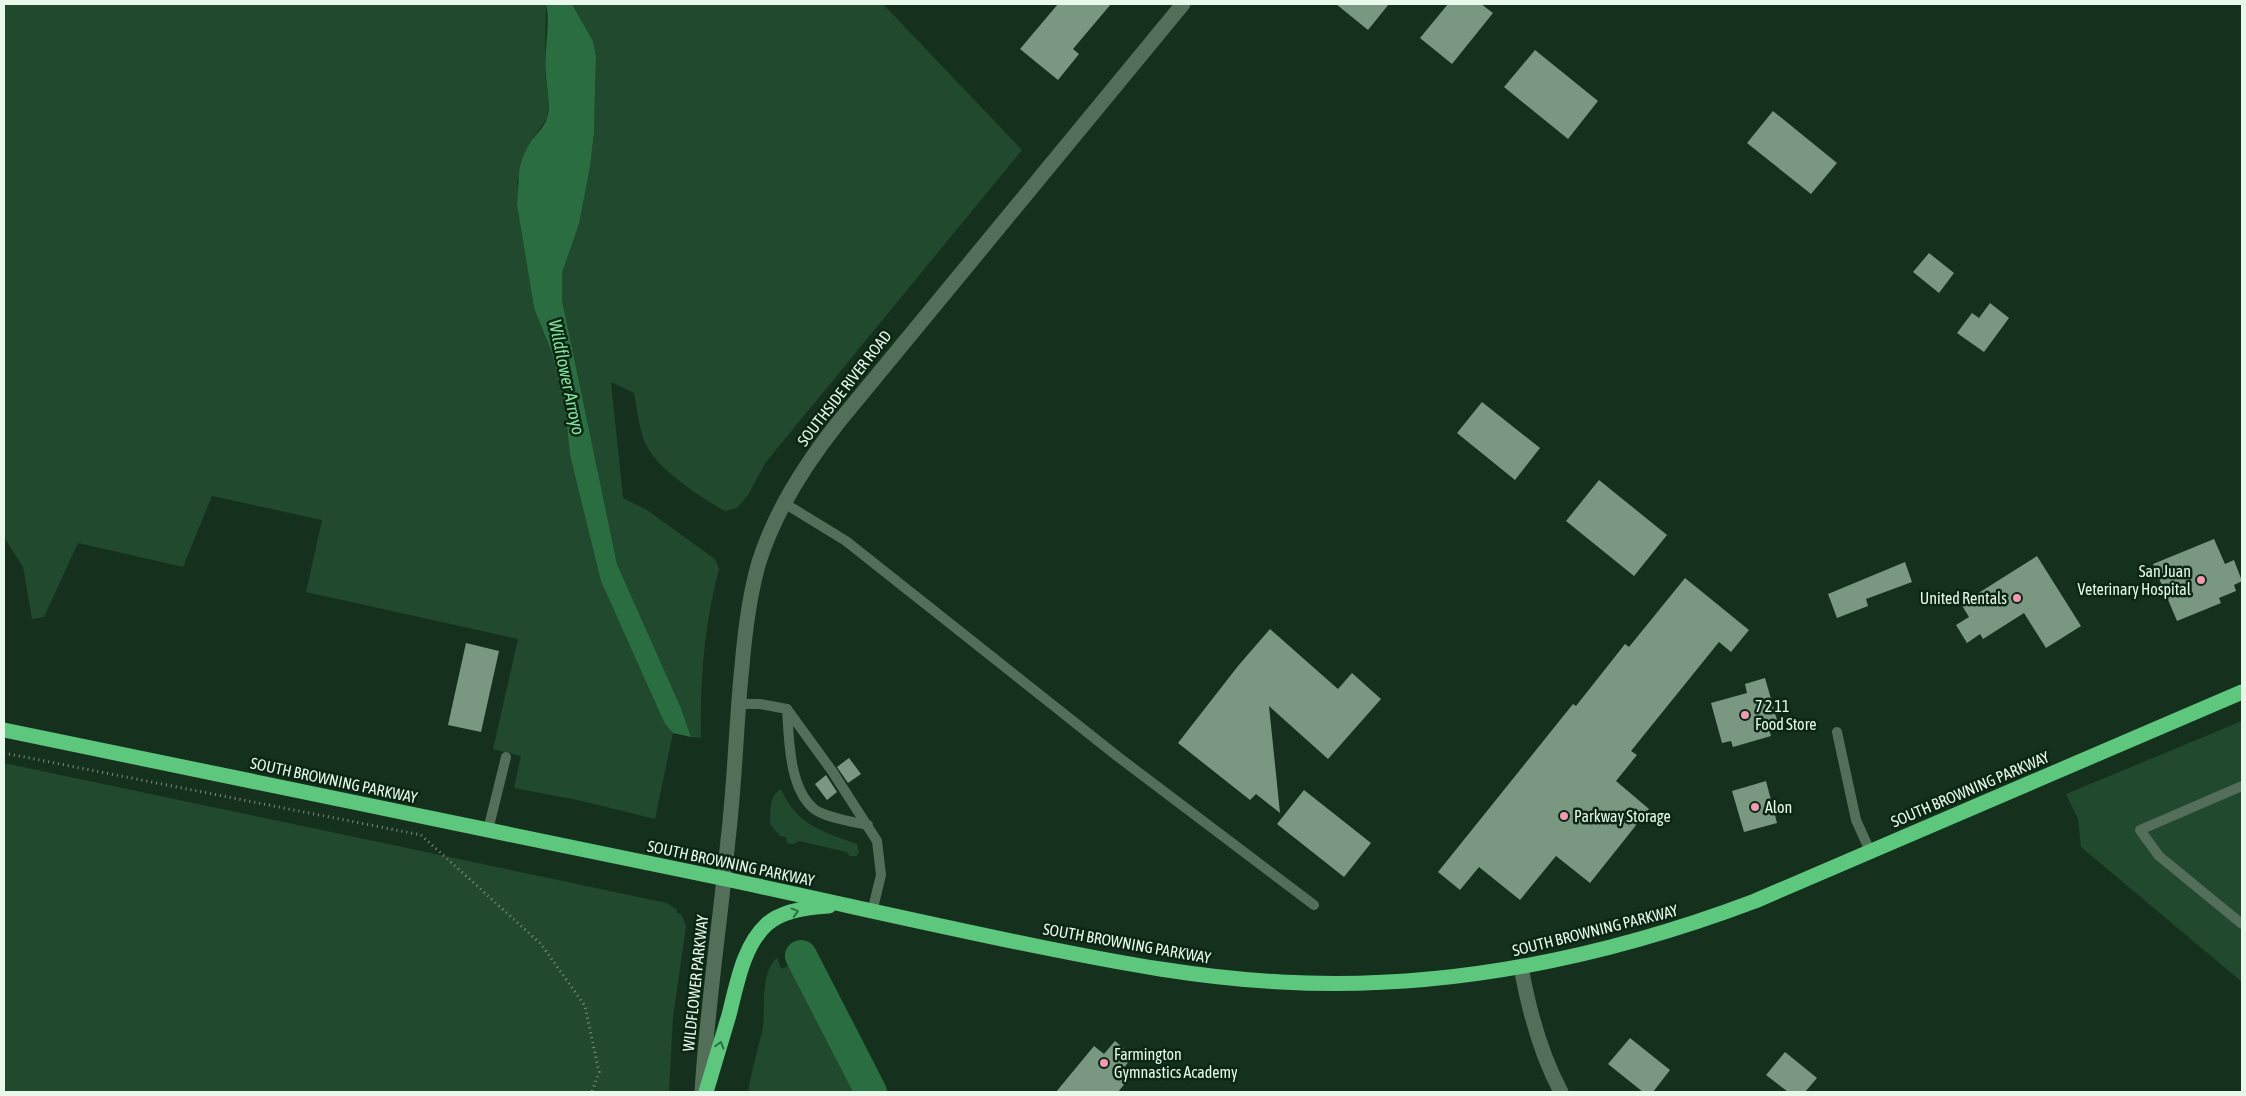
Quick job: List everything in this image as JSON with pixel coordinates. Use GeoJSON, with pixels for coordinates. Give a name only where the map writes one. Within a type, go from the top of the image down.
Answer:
{"type":"FeatureCollection","features":[{"type":"Feature","properties":{"kind":"highway","name":"SOUTH BROWNING PARKWAY"},"geometry":{"type":"LineString","coordinates":[[4,730],[724,879],[872,912],[1164,970],[1279,982],[1328,983],[1434,979],[1521,967],[1634,942],[1704,921],[1755,901],[2242,692]]}},
{"type":"Feature","properties":{"kind":"highway"},"geometry":{"type":"LineString","coordinates":[[706,1092],[741,972],[753,942],[767,924],[782,916],[813,907],[844,906]]}},
{"type":"Feature","properties":{"kind":"main road","name":"SOUTHSIDE RIVER ROAD"},"geometry":{"type":"LineString","coordinates":[[724,879],[746,622],[751,592],[760,561],[784,503],[816,450],[870,382],[1183,4]]}},
{"type":"Feature","properties":{"kind":"main road","name":"WILDFLOWER PARKWAY"},"geometry":{"type":"LineString","coordinates":[[702,1092],[706,1036],[724,879]]}},
{"type":"Feature","properties":{"kind":"main road"},"geometry":{"type":"LineString","coordinates":[[1521,967],[1532,1020],[1546,1061],[1561,1092]]}},
{"type":"Feature","properties":{"kind":"lane"},"geometry":{"type":"LineString","coordinates":[[784,503],[846,541],[1117,756],[1314,905]]}},
{"type":"Feature","properties":{"kind":"lane"},"geometry":{"type":"LineString","coordinates":[[738,704],[760,704],[787,709],[878,840],[881,875],[872,912]]}},
{"type":"Feature","properties":{"kind":"lane"},"geometry":{"type":"LineString","coordinates":[[787,709],[789,745],[799,790],[814,810],[868,825]]}},
{"type":"Feature","properties":{"kind":"lane"},"geometry":{"type":"LineString","coordinates":[[1837,732],[1856,820],[1870,851]]}},
{"type":"Feature","properties":{"kind":"lane"},"geometry":{"type":"LineString","coordinates":[[488,830],[506,757]]}},
{"type":"Feature","properties":{"kind":"lane"},"geometry":{"type":"LineString","coordinates":[[2242,786],[2140,830],[2159,856],[2242,924]]}},
{"type":"Feature","properties":{"kind":"path"},"geometry":{"type":"LineString","coordinates":[[4,753],[421,835],[541,944],[585,1006],[599,1072],[592,1092]]}},
{"type":"Feature","properties":{"kind":"shaded area"},"geometry":{"type":"Polygon","coordinates":[[[4,4],[546,4],[545,74],[549,98],[547,118],[530,143],[517,182],[519,192],[517,206],[534,308],[552,353],[565,408],[570,455],[586,511],[665,724],[673,733],[655,819],[582,801],[514,788],[521,756],[493,749],[518,639],[306,592],[322,520],[212,496],[183,567],[78,543],[44,617],[32,619],[23,567],[4,537],[4,4]]]}},
{"type":"Feature","properties":{"kind":"shaded area"},"geometry":{"type":"Polygon","coordinates":[[[572,4],[883,4],[1022,150],[766,462],[748,495],[737,508],[725,511],[680,482],[659,463],[645,443],[634,393],[611,382],[623,498],[647,510],[715,559],[719,569],[706,632],[701,695],[701,738],[691,737],[681,708],[617,564],[562,300],[562,273],[579,224],[590,167],[594,133],[596,56],[593,41],[572,4]]]}},
{"type":"Feature","properties":{"kind":"shaded area"},"geometry":{"type":"Polygon","coordinates":[[[2242,721],[2242,982],[2081,847],[2078,819],[2066,794],[2242,721]]]}},
{"type":"Feature","properties":{"kind":"shaded area"},"geometry":{"type":"Polygon","coordinates":[[[4,763],[667,903],[677,910],[677,913],[681,914],[686,926],[673,1017],[669,1092],[4,1092],[4,763]]]}},
{"type":"Feature","properties":{"kind":"shaded area"},"geometry":{"type":"Polygon","coordinates":[[[781,789],[787,801],[803,819],[822,831],[857,844],[859,853],[856,856],[850,856],[846,852],[799,841],[794,844],[787,843],[786,837],[780,836],[770,824],[772,800],[781,789]]]}},
{"type":"Feature","properties":{"kind":"shaded area"},"geometry":{"type":"Polygon","coordinates":[[[777,957],[781,969],[788,966],[790,961],[815,1003],[860,1092],[748,1092],[762,1032],[765,983],[771,965],[777,957]]]}},
{"type":"Feature","properties":{"kind":"water"},"geometry":{"type":"Polygon","coordinates":[[[546,4],[572,4],[593,41],[596,56],[594,133],[590,167],[579,224],[562,273],[562,300],[617,564],[681,708],[691,737],[673,733],[665,724],[601,581],[570,455],[565,408],[552,353],[534,308],[517,205],[522,160],[530,143],[544,125],[548,113],[549,103],[545,67],[548,21],[546,4]]]}},
{"type":"Feature","properties":{"kind":"building"},"geometry":{"type":"Polygon","coordinates":[[[1058,4],[1111,4],[1073,49],[1079,54],[1058,80],[1020,49],[1058,4]]]}},
{"type":"Feature","properties":{"kind":"building"},"geometry":{"type":"Polygon","coordinates":[[[1336,4],[1389,4],[1368,30],[1336,4]]]}},
{"type":"Feature","properties":{"kind":"building"},"geometry":{"type":"Polygon","coordinates":[[[1448,4],[1481,4],[1493,13],[1452,64],[1420,38],[1448,4]]]}},
{"type":"Feature","properties":{"kind":"building"},"geometry":{"type":"Polygon","coordinates":[[[1535,50],[1598,101],[1568,139],[1504,87],[1535,50]]]}},
{"type":"Feature","properties":{"kind":"building"},"geometry":{"type":"Polygon","coordinates":[[[1773,111],[1837,163],[1811,194],[1747,143],[1773,111]]]}},
{"type":"Feature","properties":{"kind":"building"},"geometry":{"type":"Polygon","coordinates":[[[1929,253],[1954,273],[1939,293],[1913,272],[1929,253]]]}},
{"type":"Feature","properties":{"kind":"building"},"geometry":{"type":"Polygon","coordinates":[[[1990,303],[2009,318],[1984,352],[1957,333],[1972,313],[1979,318],[1990,303]]]}},
{"type":"Feature","properties":{"kind":"building"},"geometry":{"type":"Polygon","coordinates":[[[1482,402],[1540,448],[1515,480],[1457,433],[1482,402]]]}},
{"type":"Feature","properties":{"kind":"building"},"geometry":{"type":"Polygon","coordinates":[[[1599,480],[1667,535],[1634,576],[1566,521],[1599,480]]]}},
{"type":"Feature","properties":{"kind":"building","name":"San Juan Veterinary Hospital"},"geometry":{"type":"Polygon","coordinates":[[[2214,539],[2225,564],[2234,560],[2242,581],[2234,585],[2236,591],[2219,598],[2221,603],[2177,621],[2153,564],[2214,539]]]}},
{"type":"Feature","properties":{"kind":"building","name":"United Rentals"},"geometry":{"type":"Polygon","coordinates":[[[2037,556],[2081,626],[2046,648],[2024,613],[1983,639],[1980,634],[1967,643],[1956,625],[1969,617],[1961,604],[2037,556]]]}},
{"type":"Feature","properties":{"kind":"building"},"geometry":{"type":"Polygon","coordinates":[[[1905,562],[1912,582],[1866,599],[1868,606],[1837,618],[1828,594],[1905,562]]]}},
{"type":"Feature","properties":{"kind":"building"},"geometry":{"type":"Polygon","coordinates":[[[1685,578],[1749,630],[1731,652],[1719,642],[1631,751],[1637,755],[1616,781],[1649,809],[1590,883],[1556,856],[1520,900],[1479,867],[1460,890],[1438,872],[1573,704],[1576,706],[1625,644],[1629,647],[1685,578]]]}},
{"type":"Feature","properties":{"kind":"building"},"geometry":{"type":"Polygon","coordinates":[[[1270,629],[1338,689],[1352,673],[1381,699],[1328,759],[1269,706],[1280,813],[1256,794],[1250,800],[1178,743],[1238,666],[1270,629]]]}},
{"type":"Feature","properties":{"kind":"building"},"geometry":{"type":"Polygon","coordinates":[[[466,643],[499,651],[481,732],[448,725],[466,643]]]}},
{"type":"Feature","properties":{"kind":"building","name":"7 2 11 Food Store"},"geometry":{"type":"Polygon","coordinates":[[[1765,678],[1779,727],[1769,729],[1771,736],[1733,747],[1731,741],[1722,743],[1711,703],[1747,693],[1745,684],[1765,678]]]}},
{"type":"Feature","properties":{"kind":"building"},"geometry":{"type":"Polygon","coordinates":[[[849,758],[861,774],[848,783],[837,767],[849,758]]]}},
{"type":"Feature","properties":{"kind":"building"},"geometry":{"type":"Polygon","coordinates":[[[826,775],[837,792],[827,800],[815,784],[826,775]]]}},
{"type":"Feature","properties":{"kind":"building","name":"Alon"},"geometry":{"type":"Polygon","coordinates":[[[1766,781],[1777,823],[1744,832],[1732,791],[1766,781]]]}},
{"type":"Feature","properties":{"kind":"building"},"geometry":{"type":"Polygon","coordinates":[[[1304,790],[1371,843],[1344,877],[1277,824],[1304,790]]]}},
{"type":"Feature","properties":{"kind":"building"},"geometry":{"type":"Polygon","coordinates":[[[1630,1038],[1670,1070],[1653,1092],[1643,1092],[1608,1064],[1630,1038]]]}},
{"type":"Feature","properties":{"kind":"building","name":"Farmington Gymnastics Academy"},"geometry":{"type":"Polygon","coordinates":[[[1115,1041],[1133,1056],[1123,1069],[1131,1076],[1118,1092],[1056,1092],[1094,1046],[1104,1054],[1115,1041]]]}},
{"type":"Feature","properties":{"kind":"building"},"geometry":{"type":"Polygon","coordinates":[[[1785,1052],[1817,1078],[1805,1092],[1788,1092],[1766,1075],[1785,1052]]]}},
{"type":"Feature","properties":{"kind":"waterway","name":"Wildflower Arroyo"},"geometry":{"type":"LineString","coordinates":[[801,956],[871,1092]]}},
{"type":"Feature","properties":{"kind":"place","name":"San Juan Veterinary Hospital"},"geometry":{"type":"Point","coordinates":[2201,580]}},
{"type":"Feature","properties":{"kind":"place","name":"United Rentals"},"geometry":{"type":"Point","coordinates":[2017,598]}},
{"type":"Feature","properties":{"kind":"place","name":"7 2 11 Food Store"},"geometry":{"type":"Point","coordinates":[1745,715]}},
{"type":"Feature","properties":{"kind":"place","name":"Alon"},"geometry":{"type":"Point","coordinates":[1755,807]}},
{"type":"Feature","properties":{"kind":"place","name":"Parkway Storage"},"geometry":{"type":"Point","coordinates":[1564,816]}},
{"type":"Feature","properties":{"kind":"place","name":"Farmington Gymnastics Academy"},"geometry":{"type":"Point","coordinates":[1104,1063]}}]}
